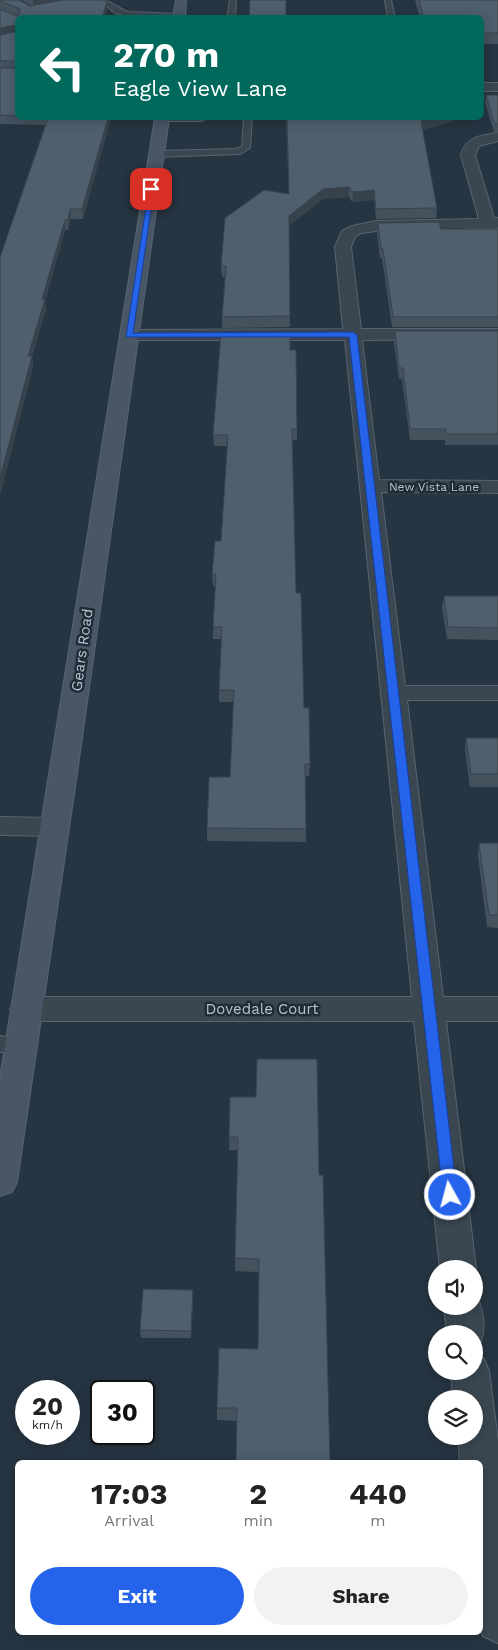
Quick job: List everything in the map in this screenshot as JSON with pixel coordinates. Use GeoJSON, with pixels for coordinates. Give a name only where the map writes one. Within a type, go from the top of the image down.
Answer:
{"type":"FeatureCollection","features":[{"type":"Feature","properties":{"kind":"main road"},"geometry":{"type":"LineString","coordinates":[[179,15],[181,0]]}},
{"type":"Feature","properties":{"kind":"main road","name":"Gears Road"},"geometry":{"type":"LineString","coordinates":[[0,1182],[10,1045],[26,1009],[65,764],[162,120]]}},
{"type":"Feature","properties":{"kind":"street"},"geometry":{"type":"LineString","coordinates":[[484,87],[498,87]]}},
{"type":"Feature","properties":{"kind":"street"},"geometry":{"type":"LineString","coordinates":[[457,1260],[344,247],[348,234],[357,229],[376,226],[493,224],[468,156],[468,150],[471,145],[480,140],[498,137]]}},
{"type":"Feature","properties":{"kind":"street"},"geometry":{"type":"LineString","coordinates":[[129,335],[498,334]]}},
{"type":"Feature","properties":{"kind":"street","name":"New Vista Lane"},"geometry":{"type":"LineString","coordinates":[[370,486],[498,487]]}},
{"type":"Feature","properties":{"kind":"street"},"geometry":{"type":"LineString","coordinates":[[393,693],[498,693]]}},
{"type":"Feature","properties":{"kind":"street"},"geometry":{"type":"LineString","coordinates":[[0,826],[54,827]]}},
{"type":"Feature","properties":{"kind":"street","name":"Dovedale Court"},"geometry":{"type":"LineString","coordinates":[[26,1009],[428,1010],[498,1008]]}},
{"type":"Feature","properties":{"kind":"street"},"geometry":{"type":"LineString","coordinates":[[480,1445],[482,1460]]}},
{"type":"Feature","properties":{"kind":"street"},"geometry":{"type":"LineString","coordinates":[[483,1469],[494,1549],[498,1621]]}},
{"type":"Feature","properties":{"kind":"lane"},"geometry":{"type":"LineString","coordinates":[[103,0],[118,11],[127,14],[144,15]]}},
{"type":"Feature","properties":{"kind":"lane"},"geometry":{"type":"LineString","coordinates":[[231,15],[233,0]]}},
{"type":"Feature","properties":{"kind":"lane"},"geometry":{"type":"LineString","coordinates":[[388,0],[391,15]]}},
{"type":"Feature","properties":{"kind":"lane"},"geometry":{"type":"LineString","coordinates":[[157,154],[237,152],[246,148],[248,120]]}},
{"type":"Feature","properties":{"kind":"building"},"geometry":{"type":"Polygon","coordinates":[[[19,0],[30,6],[63,0],[103,0],[107,2],[103,15],[19,15],[20,9],[0,1],[19,0]]]}},
{"type":"Feature","properties":{"kind":"building"},"geometry":{"type":"Polygon","coordinates":[[[250,0],[286,0],[286,15],[249,15],[250,0]]]}},
{"type":"Feature","properties":{"kind":"building"},"geometry":{"type":"Polygon","coordinates":[[[419,0],[498,0],[498,33],[484,33],[484,15],[423,15],[419,0]]]}},
{"type":"Feature","properties":{"kind":"building"},"geometry":{"type":"Polygon","coordinates":[[[0,9],[15,15],[15,26],[0,28],[0,9]]]}},
{"type":"Feature","properties":{"kind":"building"},"geometry":{"type":"Polygon","coordinates":[[[15,32],[15,61],[0,61],[0,35],[15,32]]]}},
{"type":"Feature","properties":{"kind":"building"},"geometry":{"type":"Polygon","coordinates":[[[0,68],[15,68],[15,116],[0,115],[0,68]]]}},
{"type":"Feature","properties":{"kind":"building"},"geometry":{"type":"Polygon","coordinates":[[[486,95],[498,95],[498,124],[494,123],[486,95]]]}},
{"type":"Feature","properties":{"kind":"building"},"geometry":{"type":"Polygon","coordinates":[[[47,120],[107,120],[82,209],[70,209],[68,220],[65,220],[42,299],[45,299],[28,356],[32,356],[0,478],[0,257],[47,120]]]}},
{"type":"Feature","properties":{"kind":"building"},"geometry":{"type":"Polygon","coordinates":[[[287,120],[425,120],[421,121],[437,208],[376,209],[374,190],[353,192],[349,187],[323,189],[289,216],[290,316],[222,317],[226,266],[221,266],[225,218],[264,190],[289,194],[287,120]]]}},
{"type":"Feature","properties":{"kind":"building"},"geometry":{"type":"Polygon","coordinates":[[[439,222],[441,229],[498,229],[498,317],[393,317],[378,223],[439,222]]]}},
{"type":"Feature","properties":{"kind":"building"},"geometry":{"type":"Polygon","coordinates":[[[395,331],[498,331],[498,434],[446,434],[446,429],[410,429],[403,368],[399,368],[395,331]]]}},
{"type":"Feature","properties":{"kind":"building"},"geometry":{"type":"Polygon","coordinates":[[[221,332],[290,332],[290,350],[296,350],[297,429],[292,429],[296,593],[301,593],[304,708],[309,708],[310,764],[305,764],[306,829],[207,828],[209,777],[230,777],[234,690],[219,690],[222,627],[213,627],[216,574],[212,574],[215,541],[221,541],[228,435],[213,435],[221,332]]]}},
{"type":"Feature","properties":{"kind":"building"},"geometry":{"type":"Polygon","coordinates":[[[444,596],[498,596],[498,628],[448,627],[444,596]]]}},
{"type":"Feature","properties":{"kind":"building"},"geometry":{"type":"Polygon","coordinates":[[[466,738],[498,738],[498,774],[471,774],[466,738]]]}},
{"type":"Feature","properties":{"kind":"building"},"geometry":{"type":"Polygon","coordinates":[[[479,843],[498,843],[498,915],[489,915],[479,843]]]}},
{"type":"Feature","properties":{"kind":"building"},"geometry":{"type":"Polygon","coordinates":[[[257,1059],[317,1059],[319,1175],[323,1175],[330,1460],[236,1460],[237,1408],[217,1408],[219,1348],[258,1349],[259,1259],[235,1258],[238,1137],[229,1137],[230,1097],[256,1097],[257,1059]]]}},
{"type":"Feature","properties":{"kind":"building"},"geometry":{"type":"Polygon","coordinates":[[[143,1289],[193,1290],[191,1331],[140,1330],[143,1289]]]}},
{"type":"Feature","properties":{"kind":"route"},"geometry":{"type":"LineString","coordinates":[[151,189],[129,335],[353,335],[450,1195]]}}]}
